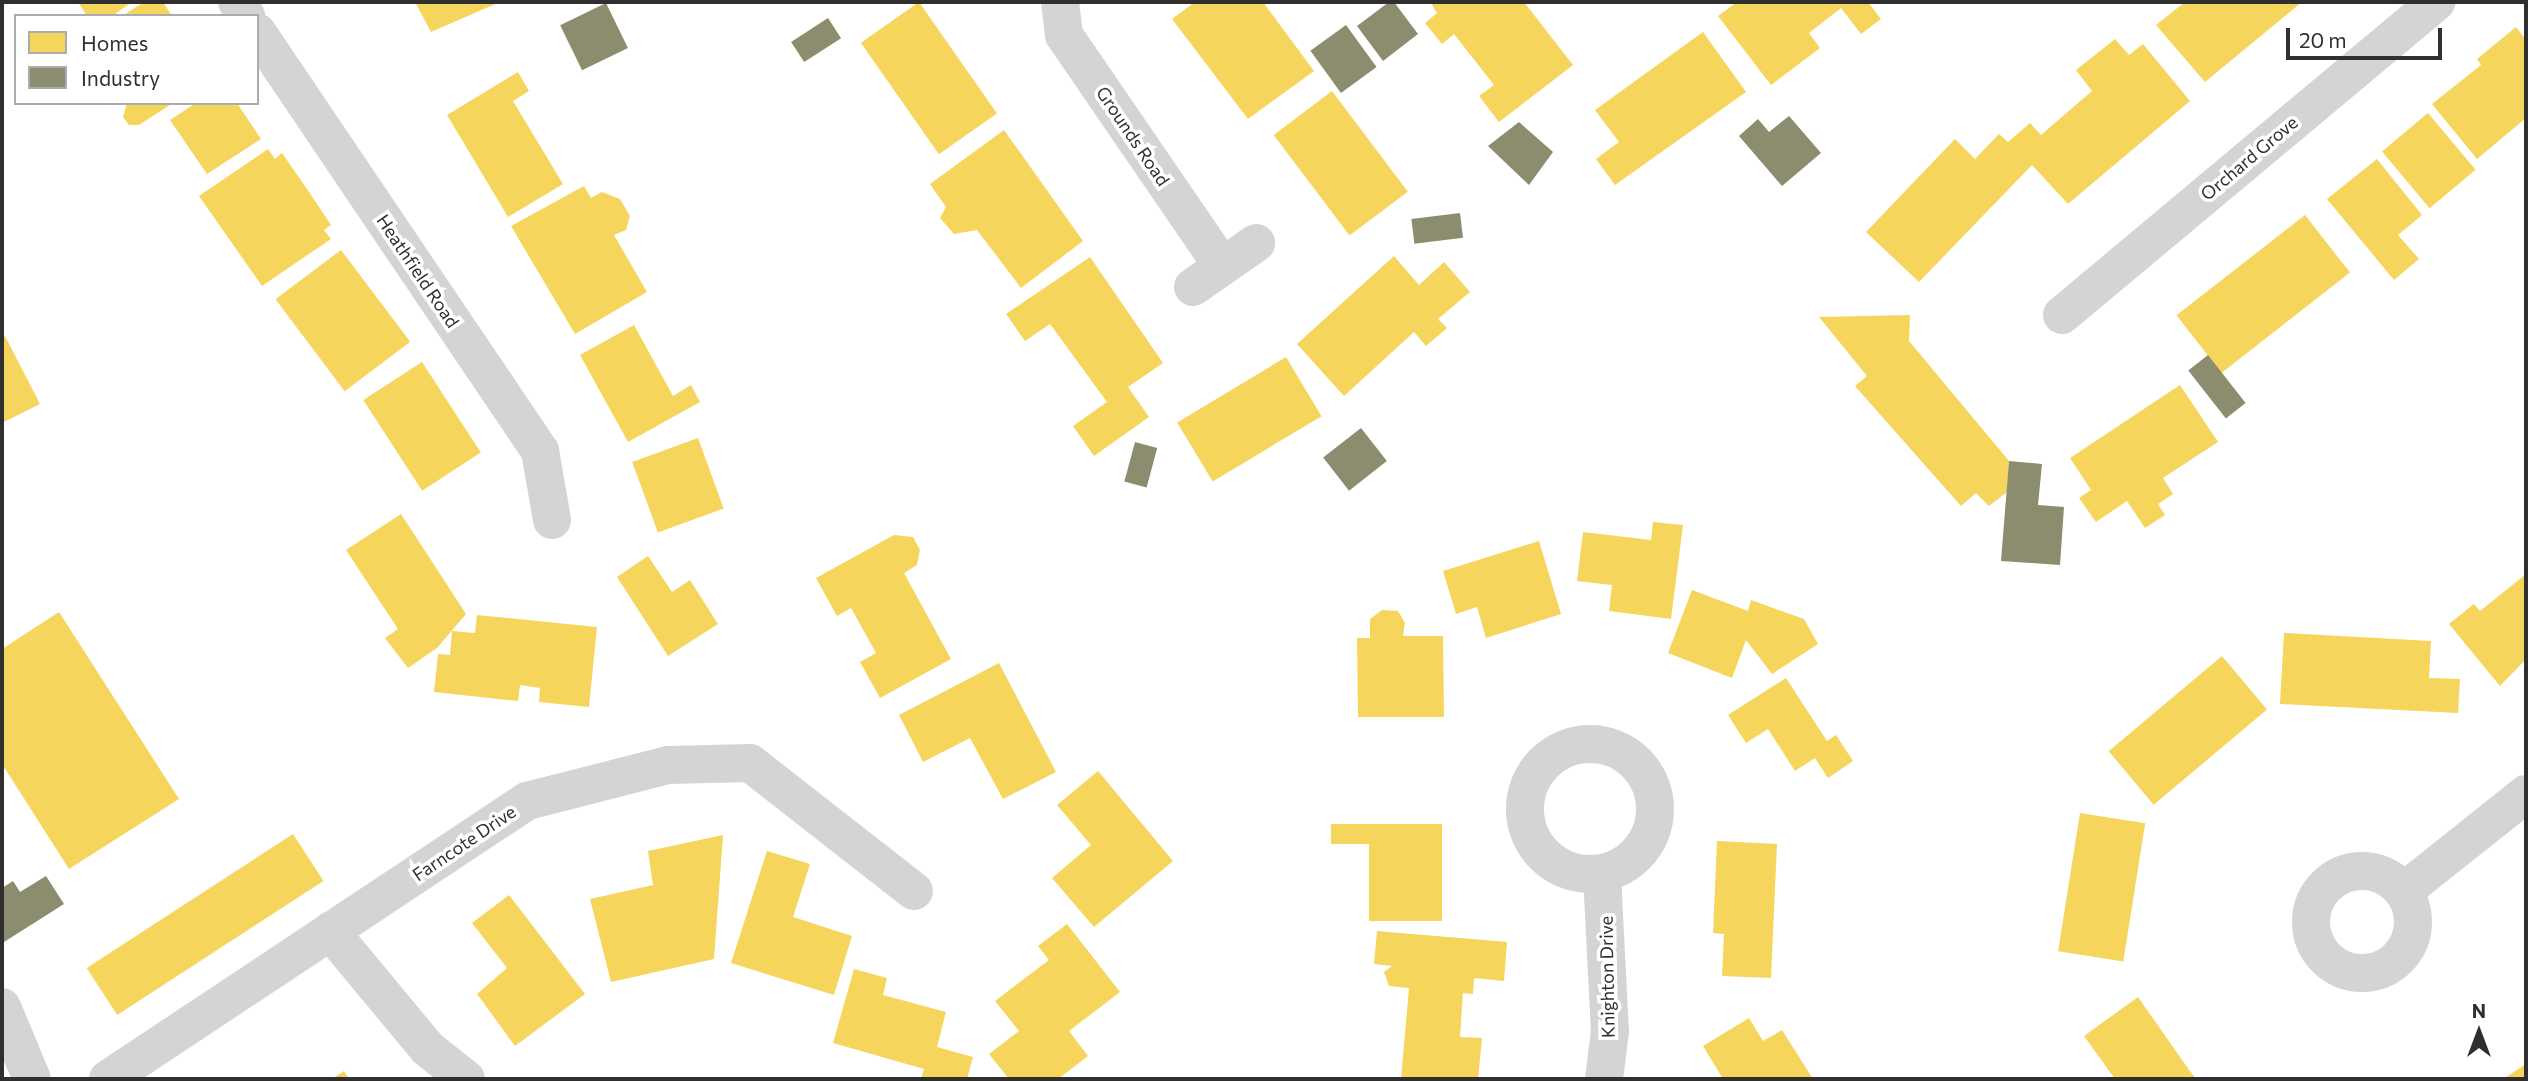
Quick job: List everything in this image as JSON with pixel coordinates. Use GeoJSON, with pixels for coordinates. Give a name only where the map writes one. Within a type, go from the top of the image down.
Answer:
{"type":"FeatureCollection","features":[{"type":"Feature","properties":{"kind":"street","name":"Grounds Road"},"geometry":{"type":"LineString","coordinates":[[1060,2],[1064,35],[1207,277],[1256,243]]}},
{"type":"Feature","properties":{"kind":"street","name":"Orchard Grove"},"geometry":{"type":"LineString","coordinates":[[2062,315],[2437,2]]}},
{"type":"Feature","properties":{"kind":"street","name":"Heathfield Road"},"geometry":{"type":"LineString","coordinates":[[259,35],[540,452],[552,520]]}},
{"type":"Feature","properties":{"kind":"street","name":"Farncote Drive"},"geometry":{"type":"LineString","coordinates":[[108,1079],[527,801],[668,765],[750,763],[914,891]]}},
{"type":"Feature","properties":{"kind":"street"},"geometry":{"type":"LineString","coordinates":[[2404,891],[2526,794]]}},
{"type":"Feature","properties":{"kind":"street","name":"Knighton Drive"},"geometry":{"type":"LineString","coordinates":[[1602,875],[1610,1031],[1604,1079]]}},
{"type":"Feature","properties":{"kind":"street"},"geometry":{"type":"LineString","coordinates":[[330,931],[427,1048],[467,1079]]}},
{"type":"Feature","properties":{"kind":"street"},"geometry":{"type":"LineString","coordinates":[[2,1007],[32,1079]]}},
{"type":"Feature","properties":{"kind":"building: Homes"},"geometry":{"type":"Polygon","coordinates":[[[78,2],[132,2],[115,14],[86,14],[78,2]]]}},
{"type":"Feature","properties":{"kind":"building: Homes"},"geometry":{"type":"Polygon","coordinates":[[[144,2],[163,2],[171,14],[125,14],[144,2]]]}},
{"type":"Feature","properties":{"kind":"building: Homes"},"geometry":{"type":"Polygon","coordinates":[[[415,2],[500,2],[431,32],[415,2]]]}},
{"type":"Feature","properties":{"kind":"building: Homes"},"geometry":{"type":"Polygon","coordinates":[[[919,2],[997,113],[939,154],[861,43],[919,2]]]}},
{"type":"Feature","properties":{"kind":"building: Homes"},"geometry":{"type":"Polygon","coordinates":[[[1195,2],[1263,2],[1314,71],[1248,119],[1172,19],[1195,2]]]}},
{"type":"Feature","properties":{"kind":"building: Homes"},"geometry":{"type":"Polygon","coordinates":[[[1436,2],[1524,2],[1573,65],[1499,122],[1479,96],[1494,85],[1454,34],[1442,44],[1425,23],[1437,13],[1432,5],[1436,2]]]}},
{"type":"Feature","properties":{"kind":"building: Homes"},"geometry":{"type":"Polygon","coordinates":[[[1737,2],[1868,2],[1881,19],[1861,34],[1841,8],[1809,33],[1820,48],[1771,85],[1718,16],[1737,2]]]}},
{"type":"Feature","properties":{"kind":"building: Homes"},"geometry":{"type":"Polygon","coordinates":[[[2185,2],[2302,2],[2205,82],[2156,25],[2185,2]]]}},
{"type":"Feature","properties":{"kind":"building: Homes"},"geometry":{"type":"Polygon","coordinates":[[[2516,27],[2526,40],[2526,118],[2477,159],[2432,104],[2481,65],[2477,59],[2516,27]]]}},
{"type":"Feature","properties":{"kind":"building: Homes"},"geometry":{"type":"Polygon","coordinates":[[[1703,32],[1746,92],[1615,185],[1596,159],[1619,142],[1595,110],[1703,32]]]}},
{"type":"Feature","properties":{"kind":"building: Homes"},"geometry":{"type":"Polygon","coordinates":[[[2115,39],[2129,55],[2143,44],[2190,101],[2068,204],[2032,165],[1919,282],[1866,232],[1955,139],[1975,159],[1999,134],[2008,142],[2030,123],[2041,135],[2092,91],[2076,70],[2115,39]]]}},
{"type":"Feature","properties":{"kind":"building: Homes"},"geometry":{"type":"Polygon","coordinates":[[[518,72],[529,91],[513,101],[563,184],[508,217],[447,115],[518,72]]]}},
{"type":"Feature","properties":{"kind":"building: Homes"},"geometry":{"type":"Polygon","coordinates":[[[1332,91],[1408,192],[1350,236],[1274,135],[1332,91]]]}},
{"type":"Feature","properties":{"kind":"building: Homes"},"geometry":{"type":"Polygon","coordinates":[[[126,105],[170,105],[139,125],[129,125],[123,117],[126,105]]]}},
{"type":"Feature","properties":{"kind":"building: Homes"},"geometry":{"type":"Polygon","coordinates":[[[193,105],[238,105],[261,139],[207,174],[170,120],[193,105]]]}},
{"type":"Feature","properties":{"kind":"building: Homes"},"geometry":{"type":"Polygon","coordinates":[[[2428,113],[2476,170],[2430,208],[2382,152],[2428,113]]]}},
{"type":"Feature","properties":{"kind":"building: Homes"},"geometry":{"type":"Polygon","coordinates":[[[1004,130],[1083,241],[1021,288],[977,230],[954,234],[940,218],[946,207],[930,184],[1004,130]]]}},
{"type":"Feature","properties":{"kind":"building: Homes"},"geometry":{"type":"Polygon","coordinates":[[[268,149],[275,159],[282,153],[331,225],[324,230],[331,239],[262,286],[199,196],[268,149]]]}},
{"type":"Feature","properties":{"kind":"building: Homes"},"geometry":{"type":"Polygon","coordinates":[[[2377,159],[2422,215],[2398,235],[2419,259],[2394,280],[2327,199],[2377,159]]]}},
{"type":"Feature","properties":{"kind":"building: Homes"},"geometry":{"type":"Polygon","coordinates":[[[584,186],[591,198],[602,192],[620,199],[630,216],[626,230],[614,235],[647,292],[575,334],[511,226],[584,186]]]}},
{"type":"Feature","properties":{"kind":"building: Homes"},"geometry":{"type":"Polygon","coordinates":[[[2305,215],[2350,273],[2221,373],[2177,315],[2305,215]]]}},
{"type":"Feature","properties":{"kind":"building: Homes"},"geometry":{"type":"Polygon","coordinates":[[[341,250],[410,342],[345,391],[276,299],[341,250]]]}},
{"type":"Feature","properties":{"kind":"building: Homes"},"geometry":{"type":"Polygon","coordinates":[[[1394,256],[1419,285],[1444,262],[1470,292],[1438,319],[1447,328],[1426,346],[1414,332],[1344,396],[1297,344],[1394,256]]]}},
{"type":"Feature","properties":{"kind":"building: Homes"},"geometry":{"type":"Polygon","coordinates":[[[1090,257],[1163,363],[1128,387],[1149,417],[1094,456],[1073,426],[1107,402],[1050,324],[1025,341],[1006,314],[1090,257]]]}},
{"type":"Feature","properties":{"kind":"building: Homes"},"geometry":{"type":"Polygon","coordinates":[[[1910,315],[1909,341],[2009,461],[2007,492],[1989,506],[1976,493],[1961,506],[1855,386],[1867,376],[1819,317],[1910,315]]]}},
{"type":"Feature","properties":{"kind":"building: Homes"},"geometry":{"type":"Polygon","coordinates":[[[634,325],[673,396],[691,385],[700,402],[628,442],[580,355],[634,325]]]}},
{"type":"Feature","properties":{"kind":"building: Homes"},"geometry":{"type":"Polygon","coordinates":[[[5,336],[40,404],[2,423],[2,338],[5,336]]]}},
{"type":"Feature","properties":{"kind":"building: Homes"},"geometry":{"type":"Polygon","coordinates":[[[1286,357],[1322,416],[1213,482],[1177,422],[1286,357]]]}},
{"type":"Feature","properties":{"kind":"building: Homes"},"geometry":{"type":"Polygon","coordinates":[[[422,362],[481,453],[422,491],[363,400],[422,362]]]}},
{"type":"Feature","properties":{"kind":"building: Homes"},"geometry":{"type":"Polygon","coordinates":[[[2180,385],[2218,442],[2163,478],[2173,494],[2158,504],[2165,515],[2145,528],[2127,501],[2096,522],[2079,498],[2091,490],[2070,458],[2180,385]]]}},
{"type":"Feature","properties":{"kind":"building: Homes"},"geometry":{"type":"Polygon","coordinates":[[[698,438],[724,508],[658,532],[632,462],[698,438]]]}},
{"type":"Feature","properties":{"kind":"building: Homes"},"geometry":{"type":"Polygon","coordinates":[[[401,514],[466,614],[437,648],[408,668],[385,638],[398,629],[346,550],[401,514]]]}},
{"type":"Feature","properties":{"kind":"building: Homes"},"geometry":{"type":"Polygon","coordinates":[[[1653,522],[1683,525],[1671,619],[1609,611],[1612,585],[1577,581],[1583,532],[1651,540],[1653,522]]]}},
{"type":"Feature","properties":{"kind":"building: Homes"},"geometry":{"type":"Polygon","coordinates":[[[894,535],[913,537],[920,550],[917,565],[904,573],[951,659],[880,698],[860,662],[876,653],[851,608],[837,616],[816,578],[894,535]]]}},
{"type":"Feature","properties":{"kind":"building: Homes"},"geometry":{"type":"Polygon","coordinates":[[[1539,541],[1561,614],[1486,638],[1477,607],[1456,614],[1443,571],[1539,541]]]}},
{"type":"Feature","properties":{"kind":"building: Homes"},"geometry":{"type":"Polygon","coordinates":[[[648,556],[672,592],[690,580],[718,624],[668,656],[617,577],[648,556]]]}},
{"type":"Feature","properties":{"kind":"building: Homes"},"geometry":{"type":"Polygon","coordinates":[[[2526,574],[2526,659],[2500,686],[2449,624],[2474,604],[2480,611],[2526,574]]]}},
{"type":"Feature","properties":{"kind":"building: Homes"},"geometry":{"type":"Polygon","coordinates":[[[1692,590],[1748,611],[1751,600],[1804,619],[1818,644],[1772,674],[1746,640],[1732,678],[1668,653],[1692,590]]]}},
{"type":"Feature","properties":{"kind":"building: Homes"},"geometry":{"type":"Polygon","coordinates":[[[1382,610],[1398,611],[1405,623],[1403,636],[1443,636],[1444,717],[1358,717],[1357,638],[1370,638],[1370,619],[1382,610]]]}},
{"type":"Feature","properties":{"kind":"building: Homes"},"geometry":{"type":"Polygon","coordinates":[[[59,612],[179,799],[69,869],[2,764],[2,649],[59,612]]]}},
{"type":"Feature","properties":{"kind":"building: Homes"},"geometry":{"type":"Polygon","coordinates":[[[477,615],[597,627],[589,707],[539,702],[540,688],[520,685],[518,701],[434,692],[438,654],[450,655],[452,631],[475,633],[477,615]]]}},
{"type":"Feature","properties":{"kind":"building: Homes"},"geometry":{"type":"Polygon","coordinates":[[[2284,633],[2431,641],[2429,678],[2460,679],[2458,713],[2280,704],[2284,633]]]}},
{"type":"Feature","properties":{"kind":"building: Homes"},"geometry":{"type":"Polygon","coordinates":[[[2222,656],[2267,710],[2154,805],[2109,751],[2222,656]]]}},
{"type":"Feature","properties":{"kind":"building: Homes"},"geometry":{"type":"Polygon","coordinates":[[[999,663],[1056,772],[1003,799],[970,738],[923,762],[899,715],[999,663]]]}},
{"type":"Feature","properties":{"kind":"building: Homes"},"geometry":{"type":"Polygon","coordinates":[[[1786,678],[1827,741],[1836,735],[1853,761],[1828,778],[1815,758],[1795,771],[1768,729],[1746,743],[1728,715],[1786,678]]]}},
{"type":"Feature","properties":{"kind":"building: Homes"},"geometry":{"type":"Polygon","coordinates":[[[1098,771],[1173,861],[1094,927],[1052,878],[1091,845],[1057,805],[1098,771]]]}},
{"type":"Feature","properties":{"kind":"building: Homes"},"geometry":{"type":"Polygon","coordinates":[[[2080,813],[2145,823],[2123,962],[2058,951],[2080,813]]]}},
{"type":"Feature","properties":{"kind":"building: Homes"},"geometry":{"type":"Polygon","coordinates":[[[1331,824],[1442,824],[1442,921],[1369,921],[1369,844],[1331,844],[1331,824]]]}},
{"type":"Feature","properties":{"kind":"building: Homes"},"geometry":{"type":"Polygon","coordinates":[[[293,834],[323,881],[117,1015],[87,968],[293,834]]]}},
{"type":"Feature","properties":{"kind":"building: Homes"},"geometry":{"type":"Polygon","coordinates":[[[723,835],[714,959],[611,982],[590,899],[653,885],[648,851],[723,835]]]}},
{"type":"Feature","properties":{"kind":"building: Homes"},"geometry":{"type":"Polygon","coordinates":[[[1717,841],[1777,844],[1771,978],[1722,976],[1724,934],[1713,933],[1717,841]]]}},
{"type":"Feature","properties":{"kind":"building: Homes"},"geometry":{"type":"Polygon","coordinates":[[[767,851],[810,864],[793,917],[852,936],[834,995],[731,963],[767,851]]]}},
{"type":"Feature","properties":{"kind":"building: Homes"},"geometry":{"type":"Polygon","coordinates":[[[509,895],[585,994],[515,1046],[477,994],[507,968],[472,923],[509,895]]]}},
{"type":"Feature","properties":{"kind":"building: Homes"},"geometry":{"type":"Polygon","coordinates":[[[1067,924],[1120,992],[1069,1031],[1088,1056],[1058,1079],[1009,1079],[989,1054],[1019,1031],[995,1001],[1049,960],[1038,946],[1067,924]]]}},
{"type":"Feature","properties":{"kind":"building: Homes"},"geometry":{"type":"Polygon","coordinates":[[[1377,931],[1507,942],[1504,981],[1474,978],[1473,994],[1463,993],[1460,1037],[1482,1038],[1478,1079],[1401,1079],[1409,988],[1389,986],[1384,972],[1392,966],[1374,964],[1377,931]]]}},
{"type":"Feature","properties":{"kind":"building: Homes"},"geometry":{"type":"Polygon","coordinates":[[[854,969],[887,978],[883,995],[946,1012],[937,1047],[973,1057],[967,1079],[921,1079],[924,1069],[833,1043],[854,969]]]}},
{"type":"Feature","properties":{"kind":"building: Homes"},"geometry":{"type":"Polygon","coordinates":[[[2138,997],[2196,1079],[2115,1079],[2084,1036],[2138,997]]]}},
{"type":"Feature","properties":{"kind":"building: Homes"},"geometry":{"type":"Polygon","coordinates":[[[1749,1018],[1763,1041],[1782,1030],[1813,1079],[1723,1079],[1703,1046],[1749,1018]]]}},
{"type":"Feature","properties":{"kind":"building: Homes"},"geometry":{"type":"Polygon","coordinates":[[[2526,1064],[2526,1079],[2503,1079],[2526,1064]]]}},
{"type":"Feature","properties":{"kind":"building: Homes"},"geometry":{"type":"Polygon","coordinates":[[[344,1071],[349,1079],[332,1079],[344,1071]]]}},
{"type":"Feature","properties":{"kind":"building: Industry"},"geometry":{"type":"Polygon","coordinates":[[[1389,2],[1394,2],[1418,34],[1383,61],[1357,26],[1389,2]]]}},
{"type":"Feature","properties":{"kind":"building: Industry"},"geometry":{"type":"Polygon","coordinates":[[[606,3],[628,48],[582,70],[560,25],[606,3]]]}},
{"type":"Feature","properties":{"kind":"building: Industry"},"geometry":{"type":"Polygon","coordinates":[[[828,18],[841,38],[804,62],[791,42],[828,18]]]}},
{"type":"Feature","properties":{"kind":"building: Industry"},"geometry":{"type":"Polygon","coordinates":[[[1346,25],[1377,67],[1341,93],[1310,51],[1346,25]]]}},
{"type":"Feature","properties":{"kind":"building: Industry"},"geometry":{"type":"Polygon","coordinates":[[[1789,116],[1821,153],[1782,186],[1739,136],[1758,119],[1769,132],[1789,116]]]}},
{"type":"Feature","properties":{"kind":"building: Industry"},"geometry":{"type":"Polygon","coordinates":[[[1519,122],[1553,152],[1529,185],[1488,146],[1519,122]]]}},
{"type":"Feature","properties":{"kind":"building: Industry"},"geometry":{"type":"Polygon","coordinates":[[[1460,213],[1463,238],[1414,244],[1411,219],[1460,213]]]}},
{"type":"Feature","properties":{"kind":"building: Industry"},"geometry":{"type":"Polygon","coordinates":[[[2208,355],[2246,403],[2226,418],[2188,370],[2208,355]]]}},
{"type":"Feature","properties":{"kind":"building: Industry"},"geometry":{"type":"Polygon","coordinates":[[[1361,428],[1387,461],[1349,491],[1323,458],[1361,428]]]}},
{"type":"Feature","properties":{"kind":"building: Industry"},"geometry":{"type":"Polygon","coordinates":[[[1135,442],[1157,448],[1147,488],[1124,482],[1135,442]]]}},
{"type":"Feature","properties":{"kind":"building: Industry"},"geometry":{"type":"Polygon","coordinates":[[[2009,461],[2042,464],[2038,505],[2064,507],[2060,565],[2001,561],[2009,461]]]}},
{"type":"Feature","properties":{"kind":"building: Industry"},"geometry":{"type":"Polygon","coordinates":[[[46,876],[64,904],[4,942],[2,888],[13,881],[20,892],[46,876]]]}}]}
